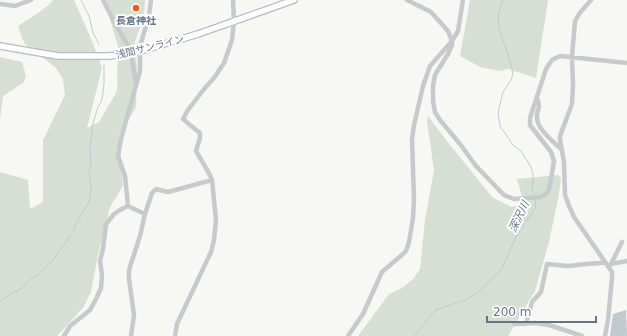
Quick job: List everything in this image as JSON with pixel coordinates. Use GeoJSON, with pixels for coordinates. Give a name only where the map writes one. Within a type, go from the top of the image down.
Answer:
{"type":"FeatureCollection","features":[{"type":"Feature","properties":{"kind":"main road","name":"浅間サンライン"},"geometry":{"type":"LineString","coordinates":[[0,46],[58,56],[108,56],[131,53],[198,34],[294,0]]}},
{"type":"Feature","properties":{"kind":"street"},"geometry":{"type":"LineString","coordinates":[[1,4],[15,6],[31,0]]}},
{"type":"Feature","properties":{"kind":"street"},"geometry":{"type":"LineString","coordinates":[[103,0],[129,47],[136,85]]}},
{"type":"Feature","properties":{"kind":"street"},"geometry":{"type":"LineString","coordinates":[[128,206],[125,176],[118,156],[121,139],[140,71],[140,46],[149,16],[151,0]]}},
{"type":"Feature","properties":{"kind":"street"},"geometry":{"type":"LineString","coordinates":[[175,336],[177,324],[211,252],[216,220],[212,180],[196,151],[200,133],[184,119],[188,110],[224,63],[232,40],[234,21],[233,0]]}},
{"type":"Feature","properties":{"kind":"street"},"geometry":{"type":"LineString","coordinates":[[407,0],[431,12],[448,31],[452,42],[448,54],[435,75],[433,86],[435,112],[476,166],[504,195],[514,199],[540,197],[546,194],[549,190],[554,161],[551,152],[530,125],[530,118],[546,69],[552,60],[560,56],[627,63]]}},
{"type":"Feature","properties":{"kind":"street"},"geometry":{"type":"LineString","coordinates":[[348,336],[363,314],[382,272],[403,254],[407,246],[413,218],[414,199],[412,139],[414,125],[423,86],[430,66],[452,42],[458,31],[463,0]]}},
{"type":"Feature","properties":{"kind":"street"},"geometry":{"type":"LineString","coordinates":[[590,0],[575,21],[572,57],[572,104],[560,136],[564,162],[565,195],[574,217],[605,262],[610,265],[612,272],[608,320],[605,336]]}},
{"type":"Feature","properties":{"kind":"street"},"geometry":{"type":"LineString","coordinates":[[537,99],[539,104],[537,114],[539,126],[562,150]]}},
{"type":"Feature","properties":{"kind":"street"},"geometry":{"type":"LineString","coordinates":[[131,336],[134,315],[129,270],[152,193],[156,189],[168,192],[212,180]]}},
{"type":"Feature","properties":{"kind":"street"},"geometry":{"type":"LineString","coordinates":[[128,206],[145,214]]}},
{"type":"Feature","properties":{"kind":"street"},"geometry":{"type":"LineString","coordinates":[[64,336],[70,326],[90,310],[96,299],[101,288],[102,275],[100,261],[106,224],[114,214],[128,206]]}},
{"type":"Feature","properties":{"kind":"street"},"geometry":{"type":"LineString","coordinates":[[610,265],[622,242]]}},
{"type":"Feature","properties":{"kind":"street"},"geometry":{"type":"LineString","coordinates":[[610,265],[627,261]]}},
{"type":"Feature","properties":{"kind":"street"},"geometry":{"type":"LineString","coordinates":[[526,324],[532,302],[541,292],[547,264],[568,266],[600,264],[605,262]]}},
{"type":"Feature","properties":{"kind":"street"},"geometry":{"type":"LineString","coordinates":[[514,324],[535,323],[549,325],[582,336]]}},
{"type":"Feature","properties":{"kind":"shaded area"},"geometry":{"type":"Polygon","coordinates":[[[53,0],[74,0],[102,68],[87,128],[99,122],[117,91],[118,46],[104,0],[145,0],[144,16],[135,41],[137,69],[136,107],[119,136],[123,186],[110,207],[98,255],[91,292],[83,308],[57,336],[0,336],[0,172],[28,180],[30,209],[43,202],[43,140],[65,95],[63,79],[56,68],[25,44],[18,26],[42,10],[53,0]]]}},
{"type":"Feature","properties":{"kind":"shaded area"},"geometry":{"type":"Polygon","coordinates":[[[470,0],[548,0],[536,78],[508,69],[499,71],[480,67],[460,56],[470,0]]]}},
{"type":"Feature","properties":{"kind":"shaded area"},"geometry":{"type":"Polygon","coordinates":[[[0,57],[22,62],[26,76],[23,83],[3,96],[0,119],[0,57]]]}},
{"type":"Feature","properties":{"kind":"shaded area"},"geometry":{"type":"Polygon","coordinates":[[[428,116],[492,197],[511,207],[524,204],[517,179],[558,175],[561,178],[549,242],[535,291],[508,336],[358,336],[389,294],[402,288],[413,279],[420,269],[425,220],[434,170],[427,122],[428,116]]]}},
{"type":"Feature","properties":{"kind":"shaded area"},"geometry":{"type":"Polygon","coordinates":[[[626,310],[627,336],[610,336],[613,314],[626,310]]]}},
{"type":"Feature","properties":{"kind":"waterway"},"geometry":{"type":"LineString","coordinates":[[81,0],[89,16],[93,33],[99,44]]}},
{"type":"Feature","properties":{"kind":"waterway","name":"深沢川"},"geometry":{"type":"LineString","coordinates":[[503,0],[498,17],[499,28],[513,74],[503,92],[498,113],[500,126],[513,145],[521,151],[531,167],[533,174],[532,191],[535,195]]}},
{"type":"Feature","properties":{"kind":"waterway"},"geometry":{"type":"LineString","coordinates":[[0,301],[21,289],[53,260],[73,232],[75,225],[89,202],[91,188],[89,172],[91,162],[90,146],[93,123],[102,100],[104,65]]}},
{"type":"Feature","properties":{"kind":"waterway","name":"深沢川"},"geometry":{"type":"LineString","coordinates":[[414,336],[436,310],[465,300],[474,295],[502,269],[516,237],[535,208],[536,200]]}},
{"type":"Feature","properties":{"kind":"place","name":"長倉神社"},"geometry":{"type":"Point","coordinates":[136,8]}}]}
